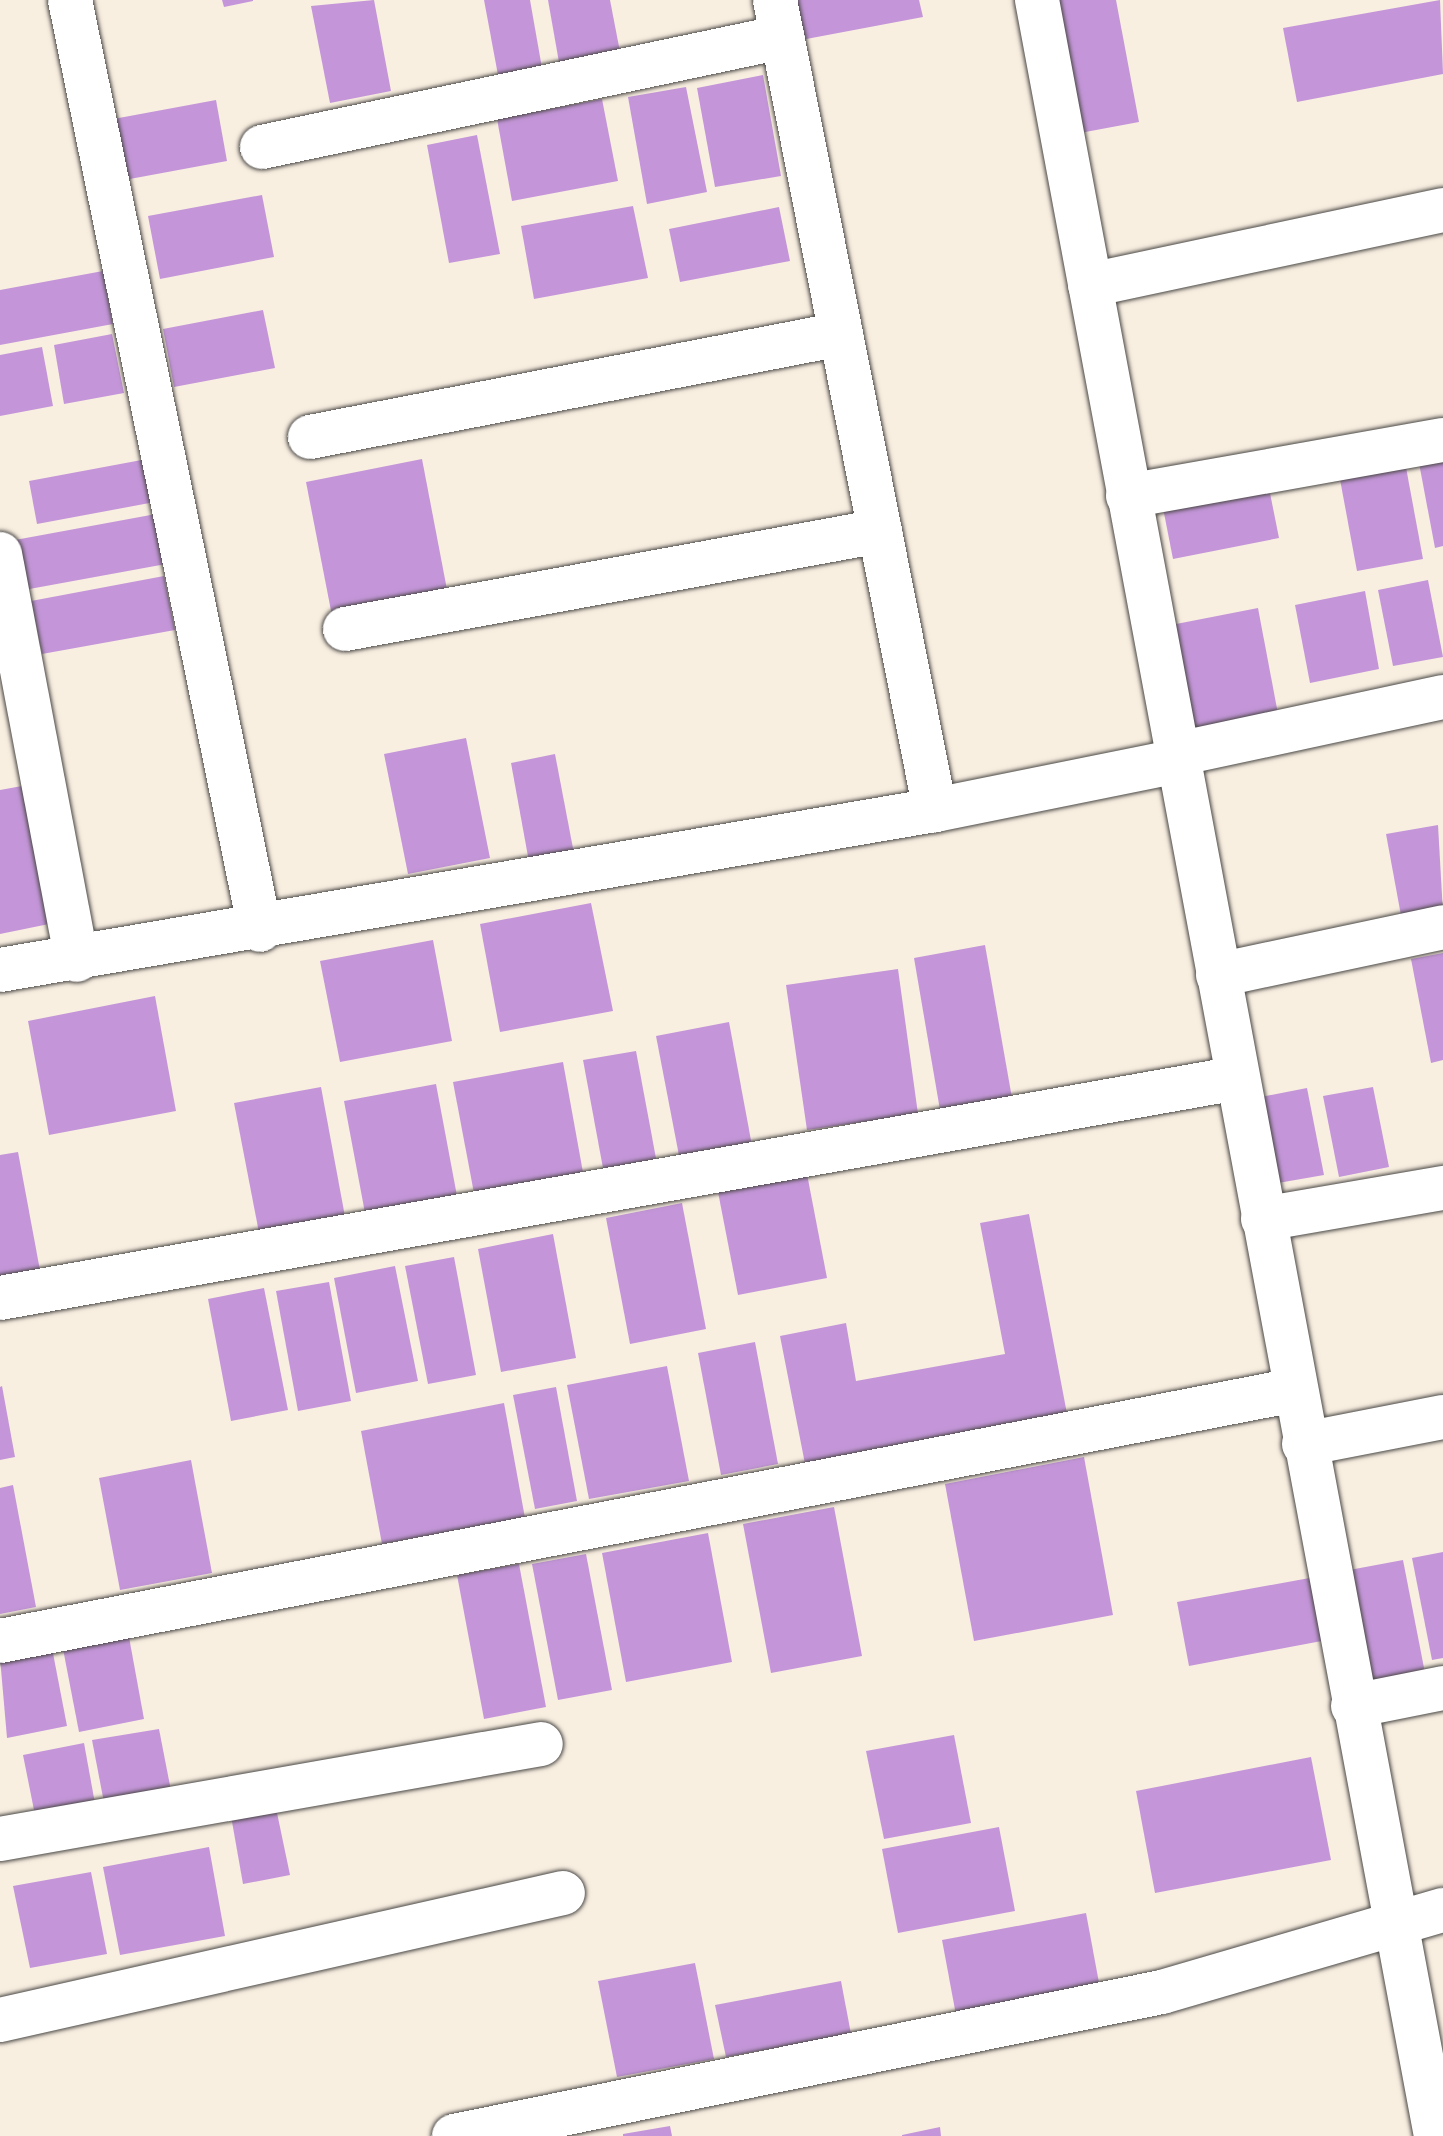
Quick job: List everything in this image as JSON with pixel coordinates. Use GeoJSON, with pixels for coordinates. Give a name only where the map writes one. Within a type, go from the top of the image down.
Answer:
{"type":"FeatureCollection","features":[{"type":"Feature","properties":{"kind":"street"},"geometry":{"type":"LineString","coordinates":[[70,0],[260,930]]}},
{"type":"Feature","properties":{"kind":"street"},"geometry":{"type":"LineString","coordinates":[[1037,0],[1353,1706],[1399,1919],[1438,2131]]}},
{"type":"Feature","properties":{"kind":"street"},"geometry":{"type":"LineString","coordinates":[[262,147],[778,18],[935,810]]}},
{"type":"Feature","properties":{"kind":"street"},"geometry":{"type":"LineString","coordinates":[[1090,285],[1443,210]]}},
{"type":"Feature","properties":{"kind":"street"},"geometry":{"type":"LineString","coordinates":[[310,437],[841,334]]}},
{"type":"Feature","properties":{"kind":"street"},"geometry":{"type":"LineString","coordinates":[[1128,496],[1443,440]]}},
{"type":"Feature","properties":{"kind":"street"},"geometry":{"type":"LineString","coordinates":[[345,629],[880,531]]}},
{"type":"Feature","properties":{"kind":"street"},"geometry":{"type":"LineString","coordinates":[[0,554],[77,960]]}},
{"type":"Feature","properties":{"kind":"street"},"geometry":{"type":"LineString","coordinates":[[0,970],[260,930],[935,810],[1443,697]]}},
{"type":"Feature","properties":{"kind":"street"},"geometry":{"type":"LineString","coordinates":[[1218,975],[1443,927]]}},
{"type":"Feature","properties":{"kind":"street"},"geometry":{"type":"LineString","coordinates":[[0,1298],[1237,1078]]}},
{"type":"Feature","properties":{"kind":"street"},"geometry":{"type":"LineString","coordinates":[[1263,1219],[1443,1188]]}},
{"type":"Feature","properties":{"kind":"street"},"geometry":{"type":"LineString","coordinates":[[0,1641],[1295,1390]]}},
{"type":"Feature","properties":{"kind":"street"},"geometry":{"type":"LineString","coordinates":[[1304,1444],[1443,1417]]}},
{"type":"Feature","properties":{"kind":"street"},"geometry":{"type":"LineString","coordinates":[[1353,1706],[1443,1688]]}},
{"type":"Feature","properties":{"kind":"street"},"geometry":{"type":"LineString","coordinates":[[0,1839],[541,1744]]}},
{"type":"Feature","properties":{"kind":"street"},"geometry":{"type":"LineString","coordinates":[[0,2020],[563,1893]]}},
{"type":"Feature","properties":{"kind":"street"},"geometry":{"type":"LineString","coordinates":[[454,2136],[1162,1992],[1399,1919],[1443,1910]]}},
{"type":"Feature","properties":{"kind":"building"},"geometry":{"type":"Polygon","coordinates":[[[222,0],[253,0],[253,1],[224,7],[222,0]]]}},
{"type":"Feature","properties":{"kind":"building"},"geometry":{"type":"Polygon","coordinates":[[[374,0],[391,91],[330,103],[311,6],[374,0]]]}},
{"type":"Feature","properties":{"kind":"building"},"geometry":{"type":"Polygon","coordinates":[[[484,0],[530,0],[542,68],[498,75],[484,0]]]}},
{"type":"Feature","properties":{"kind":"building"},"geometry":{"type":"Polygon","coordinates":[[[548,0],[610,0],[621,57],[560,68],[548,0]]]}},
{"type":"Feature","properties":{"kind":"building"},"geometry":{"type":"Polygon","coordinates":[[[793,0],[919,0],[923,17],[801,40],[793,0]]]}},
{"type":"Feature","properties":{"kind":"building"},"geometry":{"type":"Polygon","coordinates":[[[1055,0],[1116,0],[1139,122],[1080,133],[1055,0]]]}},
{"type":"Feature","properties":{"kind":"building"},"geometry":{"type":"Polygon","coordinates":[[[1440,0],[1443,74],[1297,102],[1283,28],[1440,0]]]}},
{"type":"Feature","properties":{"kind":"building"},"geometry":{"type":"Polygon","coordinates":[[[763,75],[781,176],[715,187],[697,88],[763,75]]]}},
{"type":"Feature","properties":{"kind":"building"},"geometry":{"type":"Polygon","coordinates":[[[686,87],[707,192],[647,204],[628,97],[686,87]]]}},
{"type":"Feature","properties":{"kind":"building"},"geometry":{"type":"Polygon","coordinates":[[[602,99],[618,181],[512,201],[497,119],[602,99]]]}},
{"type":"Feature","properties":{"kind":"building"},"geometry":{"type":"Polygon","coordinates":[[[216,100],[227,161],[119,181],[108,120],[216,100]]]}},
{"type":"Feature","properties":{"kind":"building"},"geometry":{"type":"Polygon","coordinates":[[[477,135],[500,254],[449,263],[427,145],[477,135]]]}},
{"type":"Feature","properties":{"kind":"building"},"geometry":{"type":"Polygon","coordinates":[[[262,195],[274,257],[160,279],[148,216],[262,195]]]}},
{"type":"Feature","properties":{"kind":"building"},"geometry":{"type":"Polygon","coordinates":[[[633,206],[648,278],[534,299],[521,226],[633,206]]]}},
{"type":"Feature","properties":{"kind":"building"},"geometry":{"type":"Polygon","coordinates":[[[779,207],[790,261],[680,282],[669,229],[779,207]]]}},
{"type":"Feature","properties":{"kind":"building"},"geometry":{"type":"Polygon","coordinates":[[[103,271],[113,324],[0,345],[0,290],[103,271]]]}},
{"type":"Feature","properties":{"kind":"building"},"geometry":{"type":"Polygon","coordinates":[[[263,310],[275,368],[174,387],[163,329],[263,310]]]}},
{"type":"Feature","properties":{"kind":"building"},"geometry":{"type":"Polygon","coordinates":[[[112,334],[124,393],[64,404],[54,345],[112,334]]]}},
{"type":"Feature","properties":{"kind":"building"},"geometry":{"type":"Polygon","coordinates":[[[42,347],[53,406],[0,416],[0,355],[42,347]]]}},
{"type":"Feature","properties":{"kind":"building"},"geometry":{"type":"Polygon","coordinates":[[[147,459],[155,502],[37,524],[29,481],[147,459]]]}},
{"type":"Feature","properties":{"kind":"building"},"geometry":{"type":"Polygon","coordinates":[[[422,459],[449,600],[333,621],[306,482],[422,459]]]}},
{"type":"Feature","properties":{"kind":"building"},"geometry":{"type":"Polygon","coordinates":[[[1443,459],[1443,546],[1435,548],[1419,463],[1443,459]]]}},
{"type":"Feature","properties":{"kind":"building"},"geometry":{"type":"Polygon","coordinates":[[[1405,462],[1423,559],[1357,571],[1339,474],[1405,462]]]}},
{"type":"Feature","properties":{"kind":"building"},"geometry":{"type":"Polygon","coordinates":[[[1269,488],[1279,538],[1173,559],[1163,508],[1269,488]]]}},
{"type":"Feature","properties":{"kind":"building"},"geometry":{"type":"Polygon","coordinates":[[[156,514],[166,564],[24,590],[15,540],[156,514]]]}},
{"type":"Feature","properties":{"kind":"building"},"geometry":{"type":"Polygon","coordinates":[[[164,576],[175,630],[42,654],[31,601],[164,576]]]}},
{"type":"Feature","properties":{"kind":"building"},"geometry":{"type":"Polygon","coordinates":[[[1428,580],[1443,657],[1393,666],[1378,590],[1428,580]]]}},
{"type":"Feature","properties":{"kind":"building"},"geometry":{"type":"Polygon","coordinates":[[[1365,591],[1379,669],[1310,683],[1295,605],[1365,591]]]}},
{"type":"Feature","properties":{"kind":"building"},"geometry":{"type":"Polygon","coordinates":[[[1258,608],[1278,714],[1191,731],[1171,625],[1258,608]]]}},
{"type":"Feature","properties":{"kind":"building"},"geometry":{"type":"Polygon","coordinates":[[[466,738],[490,858],[408,874],[384,754],[466,738]]]}},
{"type":"Feature","properties":{"kind":"building"},"geometry":{"type":"Polygon","coordinates":[[[555,754],[576,864],[531,873],[511,763],[555,754]]]}},
{"type":"Feature","properties":{"kind":"building"},"geometry":{"type":"Polygon","coordinates":[[[22,786],[49,924],[0,934],[0,790],[22,786]]]}},
{"type":"Feature","properties":{"kind":"building"},"geometry":{"type":"Polygon","coordinates":[[[1438,825],[1443,913],[1402,921],[1386,834],[1438,825]]]}},
{"type":"Feature","properties":{"kind":"building"},"geometry":{"type":"Polygon","coordinates":[[[591,903],[613,1011],[500,1032],[480,924],[591,903]]]}},
{"type":"Feature","properties":{"kind":"building"},"geometry":{"type":"Polygon","coordinates":[[[433,940],[452,1041],[340,1062],[320,961],[433,940]]]}},
{"type":"Feature","properties":{"kind":"building"},"geometry":{"type":"Polygon","coordinates":[[[985,945],[1012,1098],[940,1110],[914,958],[985,945]]]}},
{"type":"Feature","properties":{"kind":"building"},"geometry":{"type":"Polygon","coordinates":[[[1443,953],[1443,1060],[1431,1063],[1411,959],[1443,953]]]}},
{"type":"Feature","properties":{"kind":"building"},"geometry":{"type":"Polygon","coordinates":[[[898,969],[918,1114],[807,1130],[786,985],[898,969]]]}},
{"type":"Feature","properties":{"kind":"building"},"geometry":{"type":"Polygon","coordinates":[[[155,996],[176,1111],[49,1135],[28,1021],[155,996]]]}},
{"type":"Feature","properties":{"kind":"building"},"geometry":{"type":"Polygon","coordinates":[[[729,1022],[753,1151],[681,1166],[656,1036],[729,1022]]]}},
{"type":"Feature","properties":{"kind":"building"},"geometry":{"type":"Polygon","coordinates":[[[636,1051],[658,1169],[605,1179],[583,1060],[636,1051]]]}},
{"type":"Feature","properties":{"kind":"building"},"geometry":{"type":"Polygon","coordinates":[[[563,1062],[586,1189],[477,1209],[453,1082],[563,1062]]]}},
{"type":"Feature","properties":{"kind":"building"},"geometry":{"type":"Polygon","coordinates":[[[436,1084],[460,1212],[368,1229],[344,1101],[436,1084]]]}},
{"type":"Feature","properties":{"kind":"building"},"geometry":{"type":"Polygon","coordinates":[[[321,1087],[346,1222],[260,1238],[234,1103],[321,1087]]]}},
{"type":"Feature","properties":{"kind":"building"},"geometry":{"type":"Polygon","coordinates":[[[1373,1087],[1389,1167],[1339,1177],[1323,1096],[1373,1087]]]}},
{"type":"Feature","properties":{"kind":"building"},"geometry":{"type":"Polygon","coordinates":[[[1307,1088],[1324,1175],[1278,1183],[1261,1097],[1307,1088]]]}},
{"type":"Feature","properties":{"kind":"building"},"geometry":{"type":"Polygon","coordinates":[[[18,1152],[42,1281],[0,1289],[0,1155],[18,1152]]]}},
{"type":"Feature","properties":{"kind":"building"},"geometry":{"type":"Polygon","coordinates":[[[807,1174],[827,1278],[738,1295],[718,1192],[807,1174]]]}},
{"type":"Feature","properties":{"kind":"building"},"geometry":{"type":"Polygon","coordinates":[[[682,1203],[706,1329],[630,1344],[606,1218],[682,1203]]]}},
{"type":"Feature","properties":{"kind":"building"},"geometry":{"type":"Polygon","coordinates":[[[1029,1214],[1068,1419],[806,1469],[780,1336],[846,1323],[856,1381],[1005,1354],[980,1223],[1029,1214]]]}},
{"type":"Feature","properties":{"kind":"building"},"geometry":{"type":"Polygon","coordinates":[[[553,1234],[576,1358],[501,1372],[478,1249],[553,1234]]]}},
{"type":"Feature","properties":{"kind":"building"},"geometry":{"type":"Polygon","coordinates":[[[454,1257],[476,1375],[428,1384],[405,1266],[454,1257]]]}},
{"type":"Feature","properties":{"kind":"building"},"geometry":{"type":"Polygon","coordinates":[[[395,1266],[418,1381],[356,1393],[334,1278],[395,1266]]]}},
{"type":"Feature","properties":{"kind":"building"},"geometry":{"type":"Polygon","coordinates":[[[329,1282],[351,1401],[298,1411],[276,1291],[329,1282]]]}},
{"type":"Feature","properties":{"kind":"building"},"geometry":{"type":"Polygon","coordinates":[[[264,1288],[288,1410],[231,1421],[208,1299],[264,1288]]]}},
{"type":"Feature","properties":{"kind":"building"},"geometry":{"type":"Polygon","coordinates":[[[755,1342],[778,1464],[721,1475],[698,1353],[755,1342]]]}},
{"type":"Feature","properties":{"kind":"building"},"geometry":{"type":"Polygon","coordinates":[[[667,1366],[689,1481],[589,1499],[567,1385],[667,1366]]]}},
{"type":"Feature","properties":{"kind":"building"},"geometry":{"type":"Polygon","coordinates":[[[0,1387],[15,1457],[0,1460],[0,1387]]]}},
{"type":"Feature","properties":{"kind":"building"},"geometry":{"type":"Polygon","coordinates":[[[556,1387],[577,1501],[535,1509],[513,1395],[556,1387]]]}},
{"type":"Feature","properties":{"kind":"building"},"geometry":{"type":"Polygon","coordinates":[[[504,1403],[525,1518],[382,1544],[361,1431],[504,1403]]]}},
{"type":"Feature","properties":{"kind":"building"},"geometry":{"type":"Polygon","coordinates":[[[1084,1457],[1113,1615],[974,1641],[945,1484],[1084,1457]]]}},
{"type":"Feature","properties":{"kind":"building"},"geometry":{"type":"Polygon","coordinates":[[[191,1460],[212,1573],[120,1590],[99,1478],[191,1460]]]}},
{"type":"Feature","properties":{"kind":"building"},"geometry":{"type":"Polygon","coordinates":[[[13,1485],[36,1607],[0,1614],[0,1488],[13,1485]]]}},
{"type":"Feature","properties":{"kind":"building"},"geometry":{"type":"Polygon","coordinates":[[[834,1507],[862,1656],[771,1673],[743,1524],[834,1507]]]}},
{"type":"Feature","properties":{"kind":"building"},"geometry":{"type":"Polygon","coordinates":[[[708,1533],[732,1662],[626,1682],[602,1553],[708,1533]]]}},
{"type":"Feature","properties":{"kind":"building"},"geometry":{"type":"Polygon","coordinates":[[[1443,1552],[1443,1658],[1432,1660],[1412,1558],[1443,1552]]]}},
{"type":"Feature","properties":{"kind":"building"},"geometry":{"type":"Polygon","coordinates":[[[586,1554],[612,1690],[558,1700],[532,1564],[586,1554]]]}},
{"type":"Feature","properties":{"kind":"building"},"geometry":{"type":"Polygon","coordinates":[[[1403,1560],[1425,1673],[1366,1685],[1344,1571],[1403,1560]]]}},
{"type":"Feature","properties":{"kind":"building"},"geometry":{"type":"Polygon","coordinates":[[[519,1564],[546,1707],[484,1719],[457,1575],[519,1564]]]}},
{"type":"Feature","properties":{"kind":"building"},"geometry":{"type":"Polygon","coordinates":[[[1315,1577],[1327,1640],[1189,1666],[1177,1602],[1315,1577]]]}},
{"type":"Feature","properties":{"kind":"building"},"geometry":{"type":"Polygon","coordinates":[[[129,1637],[144,1719],[79,1732],[63,1649],[129,1637]]]}},
{"type":"Feature","properties":{"kind":"building"},"geometry":{"type":"Polygon","coordinates":[[[52,1648],[67,1726],[7,1738],[0,1658],[52,1648]]]}},
{"type":"Feature","properties":{"kind":"building"},"geometry":{"type":"Polygon","coordinates":[[[159,1729],[173,1801],[106,1813],[92,1740],[159,1729]]]}},
{"type":"Feature","properties":{"kind":"building"},"geometry":{"type":"Polygon","coordinates":[[[954,1735],[971,1823],[884,1839],[866,1751],[954,1735]]]}},
{"type":"Feature","properties":{"kind":"building"},"geometry":{"type":"Polygon","coordinates":[[[84,1743],[96,1809],[36,1820],[23,1755],[84,1743]]]}},
{"type":"Feature","properties":{"kind":"building"},"geometry":{"type":"Polygon","coordinates":[[[1311,1757],[1331,1860],[1155,1893],[1136,1791],[1311,1757]]]}},
{"type":"Feature","properties":{"kind":"building"},"geometry":{"type":"Polygon","coordinates":[[[276,1808],[290,1875],[243,1884],[231,1816],[276,1808]]]}},
{"type":"Feature","properties":{"kind":"building"},"geometry":{"type":"Polygon","coordinates":[[[999,1827],[1015,1911],[898,1933],[882,1849],[999,1827]]]}},
{"type":"Feature","properties":{"kind":"building"},"geometry":{"type":"Polygon","coordinates":[[[209,1847],[225,1936],[120,1955],[103,1867],[209,1847]]]}},
{"type":"Feature","properties":{"kind":"building"},"geometry":{"type":"Polygon","coordinates":[[[91,1872],[107,1954],[30,1968],[13,1886],[91,1872]]]}},
{"type":"Feature","properties":{"kind":"building"},"geometry":{"type":"Polygon","coordinates":[[[1086,1913],[1100,1988],[956,2015],[942,1940],[1086,1913]]]}},
{"type":"Feature","properties":{"kind":"building"},"geometry":{"type":"Polygon","coordinates":[[[695,1963],[714,2059],[617,2077],[598,1981],[695,1963]]]}},
{"type":"Feature","properties":{"kind":"building"},"geometry":{"type":"Polygon","coordinates":[[[841,1981],[851,2034],[726,2057],[715,2005],[841,1981]]]}},
{"type":"Feature","properties":{"kind":"building"},"geometry":{"type":"Polygon","coordinates":[[[670,2126],[672,2136],[623,2136],[623,2134],[670,2126]]]}},
{"type":"Feature","properties":{"kind":"building"},"geometry":{"type":"Polygon","coordinates":[[[940,2127],[941,2136],[902,2136],[902,2135],[940,2127]]]}}]}
